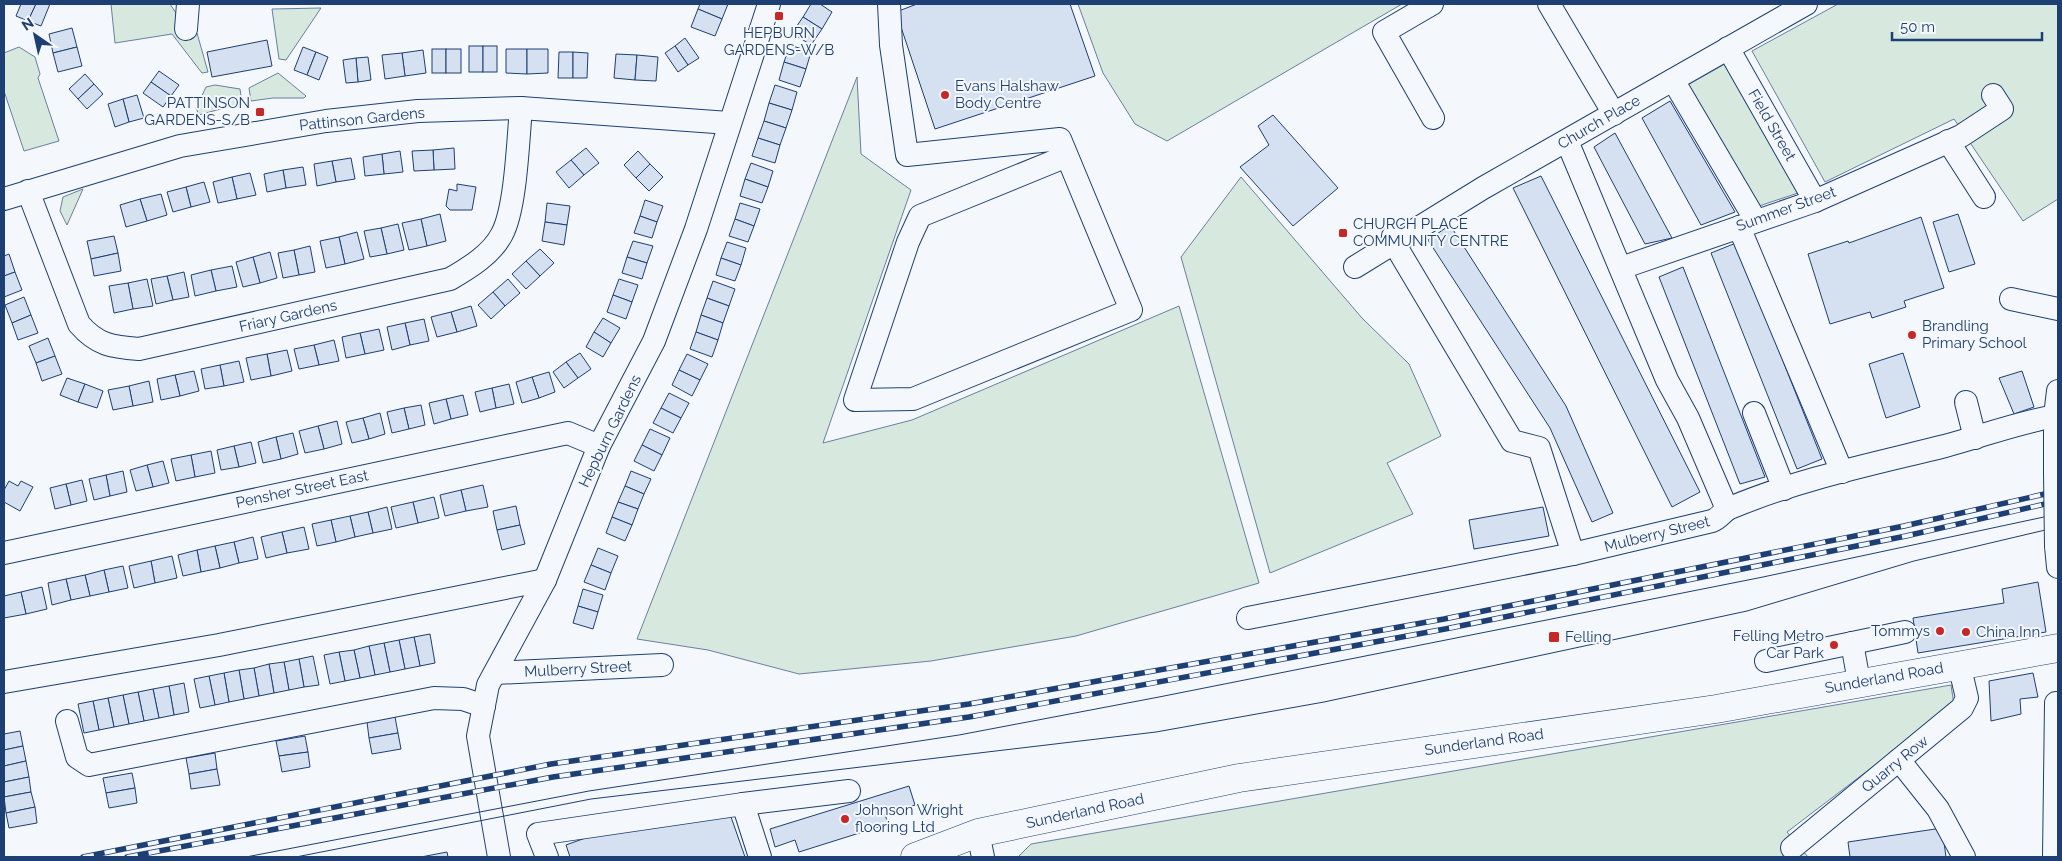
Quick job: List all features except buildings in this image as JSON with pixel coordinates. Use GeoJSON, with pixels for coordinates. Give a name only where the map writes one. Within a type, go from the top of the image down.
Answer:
{"type":"FeatureCollection","features":[{"type":"Feature","properties":{"kind":"main road","name":"Sunderland Road"},"geometry":{"type":"LineString","coordinates":[[915,857],[980,845],[1240,778],[1716,709],[1959,664],[2058,648]]}},
{"type":"Feature","properties":{"kind":"street"},"geometry":{"type":"LineString","coordinates":[[186,29],[188,4]]}},
{"type":"Feature","properties":{"kind":"street","name":"Hepburn Gardens"},"geometry":{"type":"LineString","coordinates":[[499,857],[478,736],[488,685],[545,580],[600,446],[654,341],[696,229],[769,4]]}},
{"type":"Feature","properties":{"kind":"street"},"geometry":{"type":"LineString","coordinates":[[888,4],[891,45],[907,155],[1060,139],[1131,310],[913,398],[855,400],[908,242],[920,216],[1067,156]]}},
{"type":"Feature","properties":{"kind":"street"},"geometry":{"type":"LineString","coordinates":[[1432,4],[1384,32],[1433,118]]}},
{"type":"Feature","properties":{"kind":"street"},"geometry":{"type":"LineString","coordinates":[[1548,4],[1614,114]]}},
{"type":"Feature","properties":{"kind":"street","name":"Church Place"},"geometry":{"type":"LineString","coordinates":[[1355,267],[1394,240],[1483,188],[1806,4]]}},
{"type":"Feature","properties":{"kind":"street","name":"Field Street"},"geometry":{"type":"LineString","coordinates":[[1728,48],[1815,201]]}},
{"type":"Feature","properties":{"kind":"street"},"geometry":{"type":"LineString","coordinates":[[1673,80],[1748,224],[1842,472]]}},
{"type":"Feature","properties":{"kind":"street","name":"Summer Street"},"geometry":{"type":"LineString","coordinates":[[1621,268],[1815,201],[1961,136],[2002,109],[1993,96]]}},
{"type":"Feature","properties":{"kind":"street","name":"Pattinson Gardens"},"geometry":{"type":"LineString","coordinates":[[4,198],[180,146],[326,121],[418,111],[521,108],[729,123]]}},
{"type":"Feature","properties":{"kind":"street","name":"Friary Gardens"},"geometry":{"type":"LineString","coordinates":[[28,191],[79,324],[91,338],[115,347],[139,349],[450,279],[468,269],[488,252],[502,235],[509,216],[521,108]]}},
{"type":"Feature","properties":{"kind":"street"},"geometry":{"type":"LineString","coordinates":[[1567,141],[1666,380],[1688,418],[1728,509]]}},
{"type":"Feature","properties":{"kind":"street"},"geometry":{"type":"LineString","coordinates":[[1948,141],[1984,197]]}},
{"type":"Feature","properties":{"kind":"street"},"geometry":{"type":"LineString","coordinates":[[1394,240],[1512,441],[1539,448],[1574,554]]}},
{"type":"Feature","properties":{"kind":"street"},"geometry":{"type":"LineString","coordinates":[[2011,299],[2058,309]]}},
{"type":"Feature","properties":{"kind":"street"},"geometry":{"type":"LineString","coordinates":[[2057,556],[2054,416],[2058,391]]}},
{"type":"Feature","properties":{"kind":"street"},"geometry":{"type":"LineString","coordinates":[[1966,402],[1975,438]]}},
{"type":"Feature","properties":{"kind":"street"},"geometry":{"type":"LineString","coordinates":[[1754,413],[1784,489]]}},
{"type":"Feature","properties":{"kind":"street","name":"Mulberry Street"},"geometry":{"type":"LineString","coordinates":[[1248,618],[1574,554],[1712,520],[1718,518],[1728,509],[1784,489],[1975,438],[2019,422],[2054,416]]}},
{"type":"Feature","properties":{"kind":"street","name":"Pensher Street East"},"geometry":{"type":"LineString","coordinates":[[4,553],[568,433],[600,446]]}},
{"type":"Feature","properties":{"kind":"street"},"geometry":{"type":"LineString","coordinates":[[4,682],[219,645],[545,580]]}},
{"type":"Feature","properties":{"kind":"street"},"geometry":{"type":"LineString","coordinates":[[1766,661],[1905,632]]}},
{"type":"Feature","properties":{"kind":"street"},"geometry":{"type":"LineString","coordinates":[[1852,643],[1859,682]]}},
{"type":"Feature","properties":{"kind":"street","name":"Quarry Row"},"geometry":{"type":"LineString","coordinates":[[1792,848],[1962,708],[1967,698],[1959,664]]}},
{"type":"Feature","properties":{"kind":"street","name":"Mulberry Street"},"geometry":{"type":"LineString","coordinates":[[495,673],[662,665]]}},
{"type":"Feature","properties":{"kind":"street"},"geometry":{"type":"LineString","coordinates":[[67,720],[77,757],[89,765],[434,698],[463,699],[484,706]]}},
{"type":"Feature","properties":{"kind":"street"},"geometry":{"type":"LineString","coordinates":[[2054,857],[2056,703]]}},
{"type":"Feature","properties":{"kind":"street"},"geometry":{"type":"LineString","coordinates":[[1899,760],[1938,809],[1964,857]]}},
{"type":"Feature","properties":{"kind":"street"},"geometry":{"type":"LineString","coordinates":[[547,857],[538,834],[743,804],[849,791]]}},
{"type":"Feature","properties":{"kind":"street"},"geometry":{"type":"LineString","coordinates":[[743,804],[760,857]]}},
{"type":"Feature","properties":{"kind":"shaded area"},"geometry":{"type":"Polygon","coordinates":[[[111,4],[170,4],[176,13],[177,34],[197,33],[208,72],[202,73],[172,34],[115,43],[111,4]]]}},
{"type":"Feature","properties":{"kind":"shaded area"},"geometry":{"type":"Polygon","coordinates":[[[1078,4],[1402,4],[1167,141],[1135,124],[1103,73],[1078,4]]]}},
{"type":"Feature","properties":{"kind":"shaded area"},"geometry":{"type":"Polygon","coordinates":[[[1838,4],[2058,4],[2058,199],[2023,221],[1954,119],[1825,182],[1752,51],[1838,4]]]}},
{"type":"Feature","properties":{"kind":"shaded area"},"geometry":{"type":"Polygon","coordinates":[[[321,8],[286,60],[279,59],[272,9],[321,8]]]}},
{"type":"Feature","properties":{"kind":"shaded area"},"geometry":{"type":"Polygon","coordinates":[[[19,47],[35,57],[40,74],[38,78],[59,141],[24,151],[4,91],[4,53],[19,47]]]}},
{"type":"Feature","properties":{"kind":"shaded area"},"geometry":{"type":"Polygon","coordinates":[[[1725,64],[1798,193],[1759,206],[1686,86],[1725,64]]]}},
{"type":"Feature","properties":{"kind":"shaded area"},"geometry":{"type":"Polygon","coordinates":[[[278,73],[306,96],[304,98],[273,98],[251,101],[249,88],[278,73]]]}},
{"type":"Feature","properties":{"kind":"shaded area"},"geometry":{"type":"Polygon","coordinates":[[[857,77],[861,154],[911,190],[823,443],[912,420],[1179,306],[1259,583],[1076,636],[931,661],[799,674],[708,650],[637,639],[857,77]]]}},
{"type":"Feature","properties":{"kind":"shaded area"},"geometry":{"type":"Polygon","coordinates":[[[215,85],[240,89],[242,103],[199,115],[196,108],[206,87],[215,85]]]}},
{"type":"Feature","properties":{"kind":"shaded area"},"geometry":{"type":"Polygon","coordinates":[[[1241,177],[1362,318],[1409,364],[1441,436],[1387,463],[1413,514],[1270,573],[1181,257],[1241,177]]]}},
{"type":"Feature","properties":{"kind":"shaded area"},"geometry":{"type":"Polygon","coordinates":[[[83,189],[67,225],[60,211],[63,197],[83,189]]]}},
{"type":"Feature","properties":{"kind":"shaded area"},"geometry":{"type":"Polygon","coordinates":[[[1951,685],[1954,705],[1787,832],[1808,857],[1018,857],[1031,844],[1951,685]]]}},
{"type":"Feature","properties":{"kind":"tram line"},"geometry":{"type":"LineString","coordinates":[[246,857],[589,791],[959,735],[1763,577],[2058,514]]}},
{"type":"Feature","properties":{"kind":"tram line"},"geometry":{"type":"LineString","coordinates":[[296,857],[591,799],[1156,732],[1324,702],[1747,611],[1914,561],[2058,527]]}},
{"type":"Feature","properties":{"kind":"railway"},"geometry":{"type":"LineString","coordinates":[[83,857],[551,764],[969,704],[1444,619],[1904,526],[2058,491]]}},
{"type":"Feature","properties":{"kind":"railway"},"geometry":{"type":"LineString","coordinates":[[127,857],[553,777],[969,717],[1445,629],[1906,536],[2058,501]]}},
{"type":"Feature","properties":{"kind":"place","name":"HEPBURN GARDENS-W/B"},"geometry":{"type":"Point","coordinates":[779,16]}},
{"type":"Feature","properties":{"kind":"place","name":"Evans Halshaw Body Centre"},"geometry":{"type":"Point","coordinates":[945,95]}},
{"type":"Feature","properties":{"kind":"place","name":"PATTINSON GARDENS-S/B"},"geometry":{"type":"Point","coordinates":[260,112]}},
{"type":"Feature","properties":{"kind":"place","name":"CHURCH PLACE COMMUNITY CENTRE"},"geometry":{"type":"Point","coordinates":[1343,233]}},
{"type":"Feature","properties":{"kind":"place","name":"Brandling Primary School"},"geometry":{"type":"Point","coordinates":[1912,335]}},
{"type":"Feature","properties":{"kind":"place","name":"Tommys"},"geometry":{"type":"Point","coordinates":[1940,631]}},
{"type":"Feature","properties":{"kind":"place","name":"China Inn"},"geometry":{"type":"Point","coordinates":[1966,632]}},
{"type":"Feature","properties":{"kind":"place","name":"Felling"},"geometry":{"type":"Point","coordinates":[1554,637]}},
{"type":"Feature","properties":{"kind":"place","name":"Felling Metro Car Park"},"geometry":{"type":"Point","coordinates":[1834,645]}},
{"type":"Feature","properties":{"kind":"place","name":"Johnson Wright flooring Ltd"},"geometry":{"type":"Point","coordinates":[845,819]}}]}
